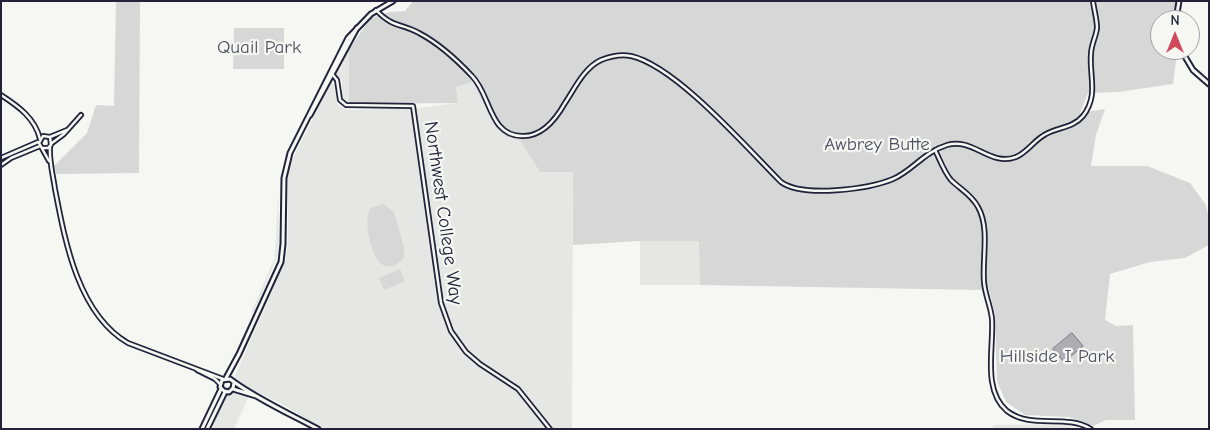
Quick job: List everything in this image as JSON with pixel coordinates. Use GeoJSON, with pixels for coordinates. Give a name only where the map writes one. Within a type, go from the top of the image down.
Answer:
{"type":"FeatureCollection","features":[{"type":"Feature","properties":{"kind":"main road"},"geometry":{"type":"LineString","coordinates":[[202,429],[220,387],[239,354],[281,262],[284,244],[284,171],[290,153],[330,73],[357,27],[376,10],[393,1]]}},
{"type":"Feature","properties":{"kind":"main road"},"geometry":{"type":"LineString","coordinates":[[1187,60],[1193,70],[1209,84]]}},
{"type":"Feature","properties":{"kind":"main road"},"geometry":{"type":"LineString","coordinates":[[232,389],[232,381],[239,354]]}},
{"type":"Feature","properties":{"kind":"main road"},"geometry":{"type":"LineString","coordinates":[[225,378],[318,429]]}},
{"type":"Feature","properties":{"kind":"main road"},"geometry":{"type":"LineString","coordinates":[[220,387],[225,392]]}},
{"type":"Feature","properties":{"kind":"main road"},"geometry":{"type":"LineString","coordinates":[[207,429],[225,392],[232,389],[260,397]]}},
{"type":"Feature","properties":{"kind":"street"},"geometry":{"type":"LineString","coordinates":[[376,10],[395,26],[419,33],[471,74],[479,84],[496,122],[506,132],[515,136],[537,134],[550,124],[581,78],[594,65],[611,57],[627,56],[640,59],[678,82],[781,182],[792,188],[846,189],[892,179],[935,150],[948,144],[961,144],[975,148],[994,158],[1012,158],[1026,151],[1045,134],[1078,121],[1088,109],[1093,88],[1090,54],[1096,27],[1093,1]]}},
{"type":"Feature","properties":{"kind":"street","name":"Northwest College Way"},"geometry":{"type":"LineString","coordinates":[[330,73],[338,80],[340,100],[346,106],[413,106],[441,303],[448,325],[457,340],[472,357],[518,389],[550,429]]}},
{"type":"Feature","properties":{"kind":"street"},"geometry":{"type":"LineString","coordinates":[[1,95],[27,114],[38,130],[49,136],[52,143]]}},
{"type":"Feature","properties":{"kind":"street"},"geometry":{"type":"LineString","coordinates":[[81,114],[52,143],[50,147],[50,165],[60,219],[74,269],[102,322],[115,335],[128,343],[225,378]]}},
{"type":"Feature","properties":{"kind":"street"},"geometry":{"type":"LineString","coordinates":[[1,158],[68,129]]}},
{"type":"Feature","properties":{"kind":"street"},"geometry":{"type":"LineString","coordinates":[[38,130],[41,147],[50,165]]}},
{"type":"Feature","properties":{"kind":"street"},"geometry":{"type":"LineString","coordinates":[[1,165],[11,158],[41,147],[50,147]]}},
{"type":"Feature","properties":{"kind":"street"},"geometry":{"type":"LineString","coordinates":[[935,150],[946,174],[972,198],[982,214],[984,283],[992,320],[993,385],[1000,402],[1013,415],[1031,422],[1074,422],[1091,429]]}},
{"type":"Feature","properties":{"kind":"street"},"geometry":{"type":"LineString","coordinates":[[193,368],[215,379],[220,387]]}},
{"type":"Feature","properties":{"kind":"shaded area"},"geometry":{"type":"Polygon","coordinates":[[[349,49],[349,104],[342,99],[342,81],[336,73],[349,49]]]}},
{"type":"Feature","properties":{"kind":"shaded area"},"geometry":{"type":"Polygon","coordinates":[[[473,82],[494,126],[505,136],[520,141],[540,172],[573,172],[572,429],[324,429],[280,403],[236,383],[235,376],[286,260],[288,178],[291,162],[331,83],[335,85],[337,104],[349,110],[418,108],[458,103],[456,87],[473,82]]]}},
{"type":"Feature","properties":{"kind":"shaded area"},"geometry":{"type":"Polygon","coordinates":[[[278,193],[279,241],[277,257],[254,312],[251,313],[275,257],[278,193]]]}},
{"type":"Feature","properties":{"kind":"shaded area"},"geometry":{"type":"Polygon","coordinates":[[[640,241],[700,241],[700,285],[640,285],[640,241]]]}},
{"type":"Feature","properties":{"kind":"shaded area"},"geometry":{"type":"Polygon","coordinates":[[[1072,333],[1083,346],[1064,362],[1053,349],[1072,333]]]}},
{"type":"Feature","properties":{"kind":"shaded area"},"geometry":{"type":"Polygon","coordinates":[[[240,391],[249,396],[234,429],[210,429],[225,396],[240,391]]]}},
{"type":"Feature","properties":{"kind":"shaded area"},"geometry":{"type":"Polygon","coordinates":[[[1071,424],[1071,429],[993,429],[993,425],[1071,424]]]}},
{"type":"Feature","properties":{"kind":"green space"},"geometry":{"type":"Polygon","coordinates":[[[116,1],[140,1],[139,173],[57,174],[53,167],[87,133],[96,105],[114,106],[116,1]]]}},
{"type":"Feature","properties":{"kind":"green space","name":"Awbrey Butte"},"geometry":{"type":"Polygon","coordinates":[[[413,1],[1176,1],[1174,10],[1150,10],[1150,60],[1176,60],[1173,84],[1118,92],[1088,93],[1080,113],[1105,109],[1096,135],[1091,166],[1147,166],[1190,183],[1206,205],[1209,220],[1209,245],[1185,258],[1150,262],[1110,274],[1105,320],[1116,326],[1133,325],[1135,420],[1106,420],[1093,426],[1069,417],[1025,415],[1006,402],[997,381],[995,313],[988,286],[981,290],[700,285],[699,241],[640,241],[573,245],[573,172],[540,172],[520,141],[505,136],[494,126],[473,82],[456,87],[458,103],[349,104],[349,49],[371,18],[390,12],[405,11],[413,1]]]}},
{"type":"Feature","properties":{"kind":"green space","name":"Quail Park"},"geometry":{"type":"Polygon","coordinates":[[[234,28],[284,28],[284,69],[233,69],[234,28]]]}},
{"type":"Feature","properties":{"kind":"green space"},"geometry":{"type":"Polygon","coordinates":[[[383,204],[394,212],[404,247],[404,258],[394,266],[384,266],[379,261],[369,238],[368,213],[371,208],[383,204]]]}},
{"type":"Feature","properties":{"kind":"green space"},"geometry":{"type":"Polygon","coordinates":[[[400,269],[405,281],[384,290],[379,278],[400,269]]]}},
{"type":"Feature","properties":{"kind":"park label","name":"Hillside I Park"},"geometry":{"type":"Point","coordinates":[1057,357]}}]}
